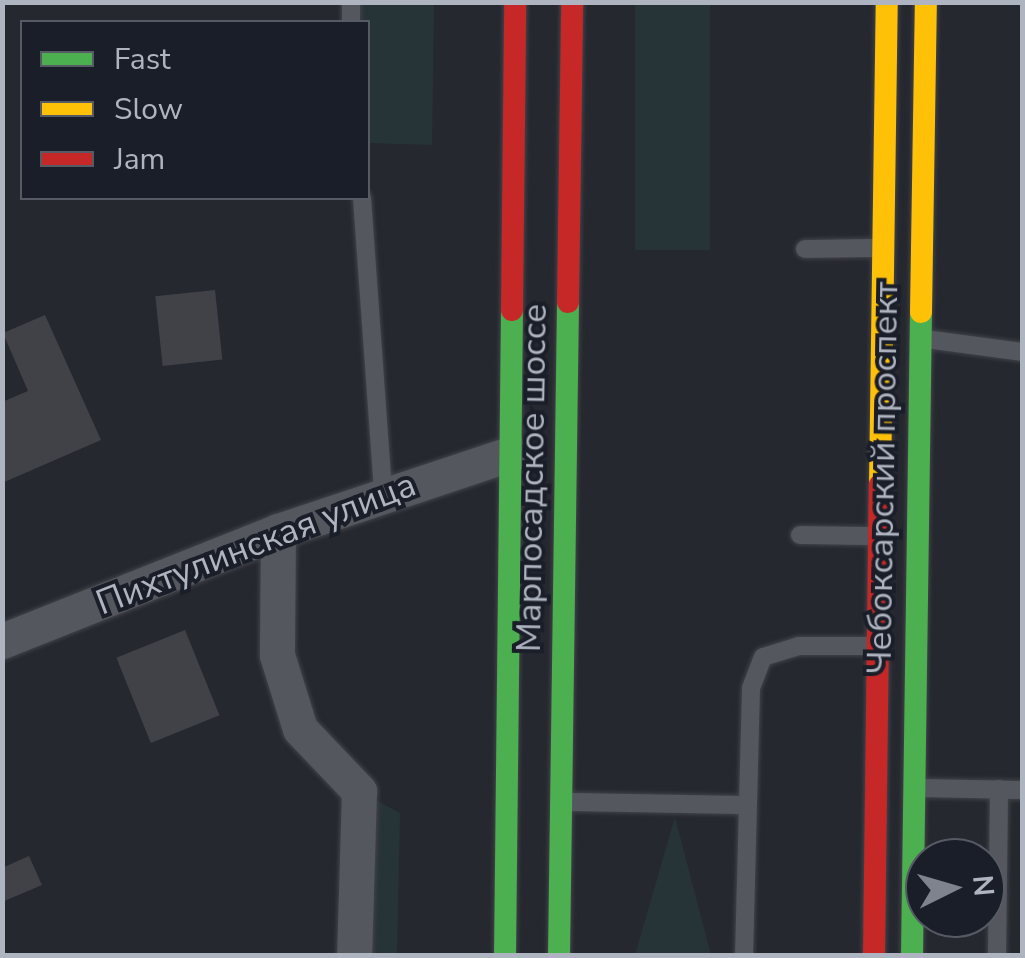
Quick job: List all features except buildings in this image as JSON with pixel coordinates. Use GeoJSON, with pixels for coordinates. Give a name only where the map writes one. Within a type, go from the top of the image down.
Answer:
{"type":"FeatureCollection","features":[{"type":"Feature","properties":{"kind":"street","name":"Марпосадское шоссе"},"geometry":{"type":"LineString","coordinates":[[505,956],[515,2]]}},
{"type":"Feature","properties":{"kind":"street","name":"Марпосадское шоссе"},"geometry":{"type":"LineString","coordinates":[[559,956],[572,2]]}},
{"type":"Feature","properties":{"kind":"street","name":"Чебоксарский проспект"},"geometry":{"type":"LineString","coordinates":[[874,956],[887,2]]}},
{"type":"Feature","properties":{"kind":"street","name":"Чебоксарский проспект"},"geometry":{"type":"LineString","coordinates":[[912,956],[926,2]]}},
{"type":"Feature","properties":{"kind":"street"},"geometry":{"type":"LineString","coordinates":[[884,248],[922,248]]}},
{"type":"Feature","properties":{"kind":"street"},"geometry":{"type":"LineString","coordinates":[[882,339],[920,338]]}},
{"type":"Feature","properties":{"kind":"street","name":"Пихтулинская улица"},"geometry":{"type":"LineString","coordinates":[[2,642],[278,531],[512,453]]}},
{"type":"Feature","properties":{"kind":"street"},"geometry":{"type":"LineString","coordinates":[[278,531],[277,655],[300,728],[358,791],[354,956]]}},
{"type":"Feature","properties":{"kind":"lane"},"geometry":{"type":"LineString","coordinates":[[362,200],[383,494]]}},
{"type":"Feature","properties":{"kind":"lane"},"geometry":{"type":"LineString","coordinates":[[805,249],[884,248]]}},
{"type":"Feature","properties":{"kind":"lane"},"geometry":{"type":"LineString","coordinates":[[920,338],[1022,352]]}},
{"type":"Feature","properties":{"kind":"lane"},"geometry":{"type":"LineString","coordinates":[[800,535],[881,536]]}},
{"type":"Feature","properties":{"kind":"lane"},"geometry":{"type":"LineString","coordinates":[[744,956],[751,688],[763,657],[798,646],[916,647]]}},
{"type":"Feature","properties":{"kind":"lane"},"geometry":{"type":"LineString","coordinates":[[914,788],[1022,790]]}},
{"type":"Feature","properties":{"kind":"lane"},"geometry":{"type":"LineString","coordinates":[[997,956],[999,790]]}},
{"type":"Feature","properties":{"kind":"lane"},"geometry":{"type":"LineString","coordinates":[[562,802],[746,805]]}},
{"type":"Feature","properties":{"kind":"shaded area"},"geometry":{"type":"Polygon","coordinates":[[[360,3],[434,3],[432,145],[370,143],[370,20],[361,20],[360,3]]]}},
{"type":"Feature","properties":{"kind":"shaded area"},"geometry":{"type":"Polygon","coordinates":[[[635,3],[710,3],[710,250],[635,250],[635,3]]]}},
{"type":"Feature","properties":{"kind":"shaded area"},"geometry":{"type":"Polygon","coordinates":[[[359,791],[400,813],[397,955],[354,956],[359,791]]]}},
{"type":"Feature","properties":{"kind":"shaded area"},"geometry":{"type":"Polygon","coordinates":[[[675,817],[711,955],[635,955],[675,817]]]}},
{"type":"Feature","properties":{"kind":"traffic: fast"},"geometry":{"type":"LineString","coordinates":[[559,956],[568,302]]}},
{"type":"Feature","properties":{"kind":"traffic: fast"},"geometry":{"type":"LineString","coordinates":[[505,956],[512,310]]}},
{"type":"Feature","properties":{"kind":"traffic: fast"},"geometry":{"type":"LineString","coordinates":[[912,956],[921,312]]}},
{"type":"Feature","properties":{"kind":"traffic: slow"},"geometry":{"type":"LineString","coordinates":[[880,485],[887,2]]}},
{"type":"Feature","properties":{"kind":"traffic: slow"},"geometry":{"type":"LineString","coordinates":[[921,312],[926,2]]}},
{"type":"Feature","properties":{"kind":"traffic: jam"},"geometry":{"type":"LineString","coordinates":[[512,310],[515,2]]}},
{"type":"Feature","properties":{"kind":"traffic: jam"},"geometry":{"type":"LineString","coordinates":[[568,302],[572,2]]}},
{"type":"Feature","properties":{"kind":"traffic: jam"},"geometry":{"type":"LineString","coordinates":[[874,956],[880,485]]}}]}
